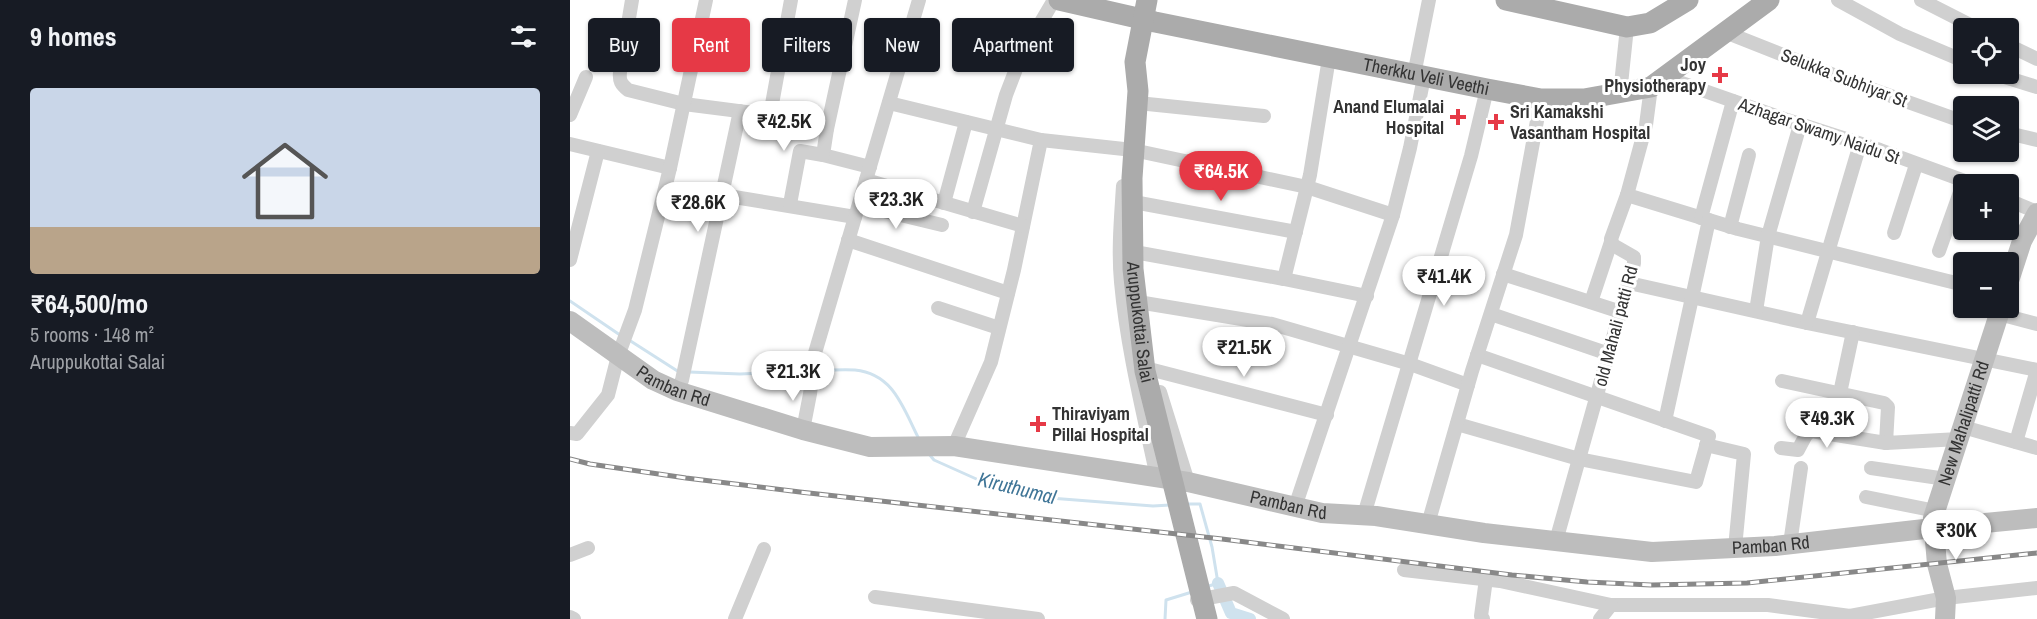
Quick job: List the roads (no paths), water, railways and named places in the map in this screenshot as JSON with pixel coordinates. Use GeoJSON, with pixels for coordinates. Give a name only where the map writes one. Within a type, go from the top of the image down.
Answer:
{"type":"FeatureCollection","features":[{"type":"Feature","properties":{"kind":"main road","name":"Therkku Veli Veethi"},"geometry":{"type":"LineString","coordinates":[[1059,0],[1148,14],[1329,57],[1541,99],[1584,99],[1620,94],[1658,82],[1769,0]]}},
{"type":"Feature","properties":{"kind":"main road","name":"Aruppukottai Salai"},"geometry":{"type":"LineString","coordinates":[[1160,0],[1148,14],[1150,61],[1138,97],[1133,164],[1133,269],[1144,371],[1207,619]]}},
{"type":"Feature","properties":{"kind":"main road"},"geometry":{"type":"LineString","coordinates":[[1506,0],[1627,27],[1650,23],[1688,0]]}},
{"type":"Feature","properties":{"kind":"street"},"geometry":{"type":"LineString","coordinates":[[632,0],[619,80],[628,90],[684,104],[770,115],[827,129]]}},
{"type":"Feature","properties":{"kind":"street"},"geometry":{"type":"LineString","coordinates":[[570,433],[577,434],[608,395],[635,310],[670,168],[706,0]]}},
{"type":"Feature","properties":{"kind":"street"},"geometry":{"type":"LineString","coordinates":[[770,115],[791,0]]}},
{"type":"Feature","properties":{"kind":"street"},"geometry":{"type":"LineString","coordinates":[[823,155],[855,0]]}},
{"type":"Feature","properties":{"kind":"street"},"geometry":{"type":"LineString","coordinates":[[803,430],[814,362],[919,0]]}},
{"type":"Feature","properties":{"kind":"street"},"geometry":{"type":"LineString","coordinates":[[973,212],[1006,95],[1021,57],[1054,0]]}},
{"type":"Feature","properties":{"kind":"street"},"geometry":{"type":"LineString","coordinates":[[1295,507],[1351,346],[1393,215],[1410,148],[1429,0]]}},
{"type":"Feature","properties":{"kind":"street"},"geometry":{"type":"LineString","coordinates":[[1838,0],[1900,34],[1953,56]]}},
{"type":"Feature","properties":{"kind":"street"},"geometry":{"type":"LineString","coordinates":[[1921,0],[1956,18]]}},
{"type":"Feature","properties":{"kind":"street"},"geometry":{"type":"LineString","coordinates":[[1620,94],[1627,27]]}},
{"type":"Feature","properties":{"kind":"street","name":"Selukka Subhiyar St"},"geometry":{"type":"LineString","coordinates":[[1725,32],[1953,118]]}},
{"type":"Feature","properties":{"kind":"street"},"geometry":{"type":"LineString","coordinates":[[2019,50],[2037,59]]}},
{"type":"Feature","properties":{"kind":"street"},"geometry":{"type":"LineString","coordinates":[[1284,279],[1307,187],[1329,57]]}},
{"type":"Feature","properties":{"kind":"street"},"geometry":{"type":"LineString","coordinates":[[570,115],[586,77]]}},
{"type":"Feature","properties":{"kind":"street"},"geometry":{"type":"LineString","coordinates":[[2019,81],[2037,87]]}},
{"type":"Feature","properties":{"kind":"street","name":"Azhagar Swamy Naidu St"},"geometry":{"type":"LineString","coordinates":[[1658,82],[1733,101],[1953,178]]}},
{"type":"Feature","properties":{"kind":"street","name":"old Mahali patti Rd"},"geometry":{"type":"LineString","coordinates":[[1556,541],[1629,283],[1634,257],[1613,245],[1612,235],[1627,195],[1658,82]]}},
{"type":"Feature","properties":{"kind":"street"},"geometry":{"type":"LineString","coordinates":[[1364,515],[1472,156],[1487,89]]}},
{"type":"Feature","properties":{"kind":"street"},"geometry":{"type":"LineString","coordinates":[[1138,97],[1264,116]]}},
{"type":"Feature","properties":{"kind":"street"},"geometry":{"type":"LineString","coordinates":[[1428,524],[1477,355],[1516,235],[1541,99]]}},
{"type":"Feature","properties":{"kind":"street"},"geometry":{"type":"LineString","coordinates":[[1665,421],[1693,297],[1705,219],[1733,101]]}},
{"type":"Feature","properties":{"kind":"street"},"geometry":{"type":"LineString","coordinates":[[889,103],[1133,164],[1307,187],[1393,215]]}},
{"type":"Feature","properties":{"kind":"street"},"geometry":{"type":"LineString","coordinates":[[680,385],[740,111]]}},
{"type":"Feature","properties":{"kind":"street"},"geometry":{"type":"LineString","coordinates":[[944,203],[966,122]]}},
{"type":"Feature","properties":{"kind":"street"},"geometry":{"type":"LineString","coordinates":[[1756,311],[1768,236],[1800,125]]}},
{"type":"Feature","properties":{"kind":"street"},"geometry":{"type":"LineString","coordinates":[[2019,136],[2037,140]]}},
{"type":"Feature","properties":{"kind":"street"},"geometry":{"type":"LineString","coordinates":[[947,446],[991,362],[1041,141]]}},
{"type":"Feature","properties":{"kind":"street"},"geometry":{"type":"LineString","coordinates":[[570,144],[670,168]]}},
{"type":"Feature","properties":{"kind":"street"},"geometry":{"type":"LineString","coordinates":[[1807,323],[1860,144]]}},
{"type":"Feature","properties":{"kind":"street"},"geometry":{"type":"LineString","coordinates":[[570,260],[598,151]]}},
{"type":"Feature","properties":{"kind":"street"},"geometry":{"type":"LineString","coordinates":[[790,204],[800,151],[823,155],[944,203],[1023,226]]}},
{"type":"Feature","properties":{"kind":"street"},"geometry":{"type":"LineString","coordinates":[[1730,227],[1749,155]]}},
{"type":"Feature","properties":{"kind":"street"},"geometry":{"type":"LineString","coordinates":[[1133,164],[1138,175],[1144,303],[1154,370],[1188,482]]}},
{"type":"Feature","properties":{"kind":"street"},"geometry":{"type":"LineString","coordinates":[[1133,164],[1128,168],[1124,178],[1120,229],[1120,281],[1131,358],[1157,477]]}},
{"type":"Feature","properties":{"kind":"street"},"geometry":{"type":"LineString","coordinates":[[1894,234],[1916,165]]}},
{"type":"Feature","properties":{"kind":"street"},"geometry":{"type":"LineString","coordinates":[[723,195],[857,211],[942,225]]}},
{"type":"Feature","properties":{"kind":"street"},"geometry":{"type":"LineString","coordinates":[[1627,195],[1730,227],[1953,282]]}},
{"type":"Feature","properties":{"kind":"street"},"geometry":{"type":"LineString","coordinates":[[1139,203],[1296,232]]}},
{"type":"Feature","properties":{"kind":"street"},"geometry":{"type":"LineString","coordinates":[[2018,252],[2037,213],[2019,205]]}},
{"type":"Feature","properties":{"kind":"street"},"geometry":{"type":"LineString","coordinates":[[1939,251],[1953,219]]}},
{"type":"Feature","properties":{"kind":"street"},"geometry":{"type":"LineString","coordinates":[[848,240],[1008,293]]}},
{"type":"Feature","properties":{"kind":"street"},"geometry":{"type":"LineString","coordinates":[[1592,302],[1611,242]]}},
{"type":"Feature","properties":{"kind":"street"},"geometry":{"type":"LineString","coordinates":[[1140,253],[1367,296]]}},
{"type":"Feature","properties":{"kind":"street"},"geometry":{"type":"LineString","coordinates":[[1503,274],[1621,312]]}},
{"type":"Feature","properties":{"kind":"street"},"geometry":{"type":"LineString","coordinates":[[1629,283],[1807,323],[2037,370],[2016,442]]}},
{"type":"Feature","properties":{"kind":"street"},"geometry":{"type":"LineString","coordinates":[[1144,303],[1272,324],[1410,364],[1468,385]]}},
{"type":"Feature","properties":{"kind":"street"},"geometry":{"type":"LineString","coordinates":[[938,308],[999,328]]}},
{"type":"Feature","properties":{"kind":"street"},"geometry":{"type":"LineString","coordinates":[[1491,314],[1609,354]]}},
{"type":"Feature","properties":{"kind":"street","name":"New Mahalipatti Rd"},"geometry":{"type":"LineString","coordinates":[[1934,525],[1946,478],[1998,318]]}},
{"type":"Feature","properties":{"kind":"street"},"geometry":{"type":"LineString","coordinates":[[2019,318],[2037,324]]}},
{"type":"Feature","properties":{"kind":"street","name":"Pamban Rd"},"geometry":{"type":"LineString","coordinates":[[570,321],[620,352],[652,380],[680,385],[803,430],[870,447],[947,446],[1157,477],[1322,513],[1364,515],[1652,552],[1790,544],[1934,525],[2037,518]]}},
{"type":"Feature","properties":{"kind":"street"},"geometry":{"type":"LineString","coordinates":[[1840,393],[1853,332]]}},
{"type":"Feature","properties":{"kind":"street"},"geometry":{"type":"LineString","coordinates":[[1457,424],[1579,459],[1696,482],[1709,436],[1477,355]]}},
{"type":"Feature","properties":{"kind":"street"},"geometry":{"type":"LineString","coordinates":[[1154,370],[1327,416]]}},
{"type":"Feature","properties":{"kind":"street"},"geometry":{"type":"LineString","coordinates":[[1782,381],[1886,404],[1888,411],[1886,443]]}},
{"type":"Feature","properties":{"kind":"street"},"geometry":{"type":"LineString","coordinates":[[1781,448],[1798,450],[1806,435],[1811,431],[1886,443],[1961,433],[2016,442],[2037,448]]}},
{"type":"Feature","properties":{"kind":"street"},"geometry":{"type":"LineString","coordinates":[[1706,445],[1744,454],[1735,548]]}},
{"type":"Feature","properties":{"kind":"street"},"geometry":{"type":"LineString","coordinates":[[1790,544],[1801,468]]}},
{"type":"Feature","properties":{"kind":"street"},"geometry":{"type":"LineString","coordinates":[[1870,468],[1946,478]]}},
{"type":"Feature","properties":{"kind":"street"},"geometry":{"type":"LineString","coordinates":[[1866,497],[1934,525],[1937,564],[1945,594],[1945,619]]}},
{"type":"Feature","properties":{"kind":"street"},"geometry":{"type":"LineString","coordinates":[[570,555],[588,548]]}},
{"type":"Feature","properties":{"kind":"street"},"geometry":{"type":"LineString","coordinates":[[735,619],[764,549]]}},
{"type":"Feature","properties":{"kind":"street"},"geometry":{"type":"LineString","coordinates":[[1404,570],[1486,579],[1653,612],[1768,605],[1825,616],[1850,616],[1945,594],[2037,588]]}},
{"type":"Feature","properties":{"kind":"street"},"geometry":{"type":"LineString","coordinates":[[1483,619],[1481,616],[1486,579]]}},
{"type":"Feature","properties":{"kind":"street"},"geometry":{"type":"LineString","coordinates":[[1197,619],[1195,602],[1230,593],[1238,594],[1283,619]]}},
{"type":"Feature","properties":{"kind":"street"},"geometry":{"type":"LineString","coordinates":[[875,597],[1038,619]]}},
{"type":"Feature","properties":{"kind":"street"},"geometry":{"type":"LineString","coordinates":[[1600,619],[1611,605]]}},
{"type":"Feature","properties":{"kind":"street"},"geometry":{"type":"LineString","coordinates":[[570,617],[574,619]]}},
{"type":"Feature","properties":{"kind":"waterway","name":"Kiruthumal"},"geometry":{"type":"LineString","coordinates":[[570,301],[620,335]]}},
{"type":"Feature","properties":{"kind":"waterway","name":"Kiruthumal"},"geometry":{"type":"LineString","coordinates":[[629,340],[679,372]]}},
{"type":"Feature","properties":{"kind":"waterway","name":"Kiruthumal"},"geometry":{"type":"LineString","coordinates":[[817,371],[855,370],[879,378],[896,394],[919,439]]}},
{"type":"Feature","properties":{"kind":"waterway","name":"Kiruthumal"},"geometry":{"type":"LineString","coordinates":[[689,372],[740,374],[808,371]]}},
{"type":"Feature","properties":{"kind":"waterway","name":"Kiruthumal"},"geometry":{"type":"LineString","coordinates":[[929,454],[934,460],[992,486],[1050,498],[1153,506],[1170,505]]}},
{"type":"Feature","properties":{"kind":"waterway","name":"Kiruthumal"},"geometry":{"type":"LineString","coordinates":[[1186,504],[1200,504],[1212,547],[1218,583],[1206,587]]}},
{"type":"Feature","properties":{"kind":"waterway"},"geometry":{"type":"LineString","coordinates":[[1218,583],[1231,613],[1250,619]]}},
{"type":"Feature","properties":{"kind":"waterway","name":"Kiruthumal"},"geometry":{"type":"LineString","coordinates":[[1165,619],[1166,600],[1192,592]]}},
{"type":"Feature","properties":{"kind":"railway"},"geometry":{"type":"LineString","coordinates":[[570,459],[686,478],[800,492],[1587,582],[1651,585],[1747,583],[2037,553]]}},
{"type":"Feature","properties":{"kind":"place","name":"Joy Physiotherapy"},"geometry":{"type":"Point","coordinates":[1720,75]}},
{"type":"Feature","properties":{"kind":"place","name":"Anand Elumalai Hospital"},"geometry":{"type":"Point","coordinates":[1458,117]}},
{"type":"Feature","properties":{"kind":"place","name":"Sri Kamakshi Vasantham Hospital"},"geometry":{"type":"Point","coordinates":[1496,122]}},
{"type":"Feature","properties":{"kind":"place","name":"Thiraviyam Pillai Hospital"},"geometry":{"type":"Point","coordinates":[1038,424]}}]}
